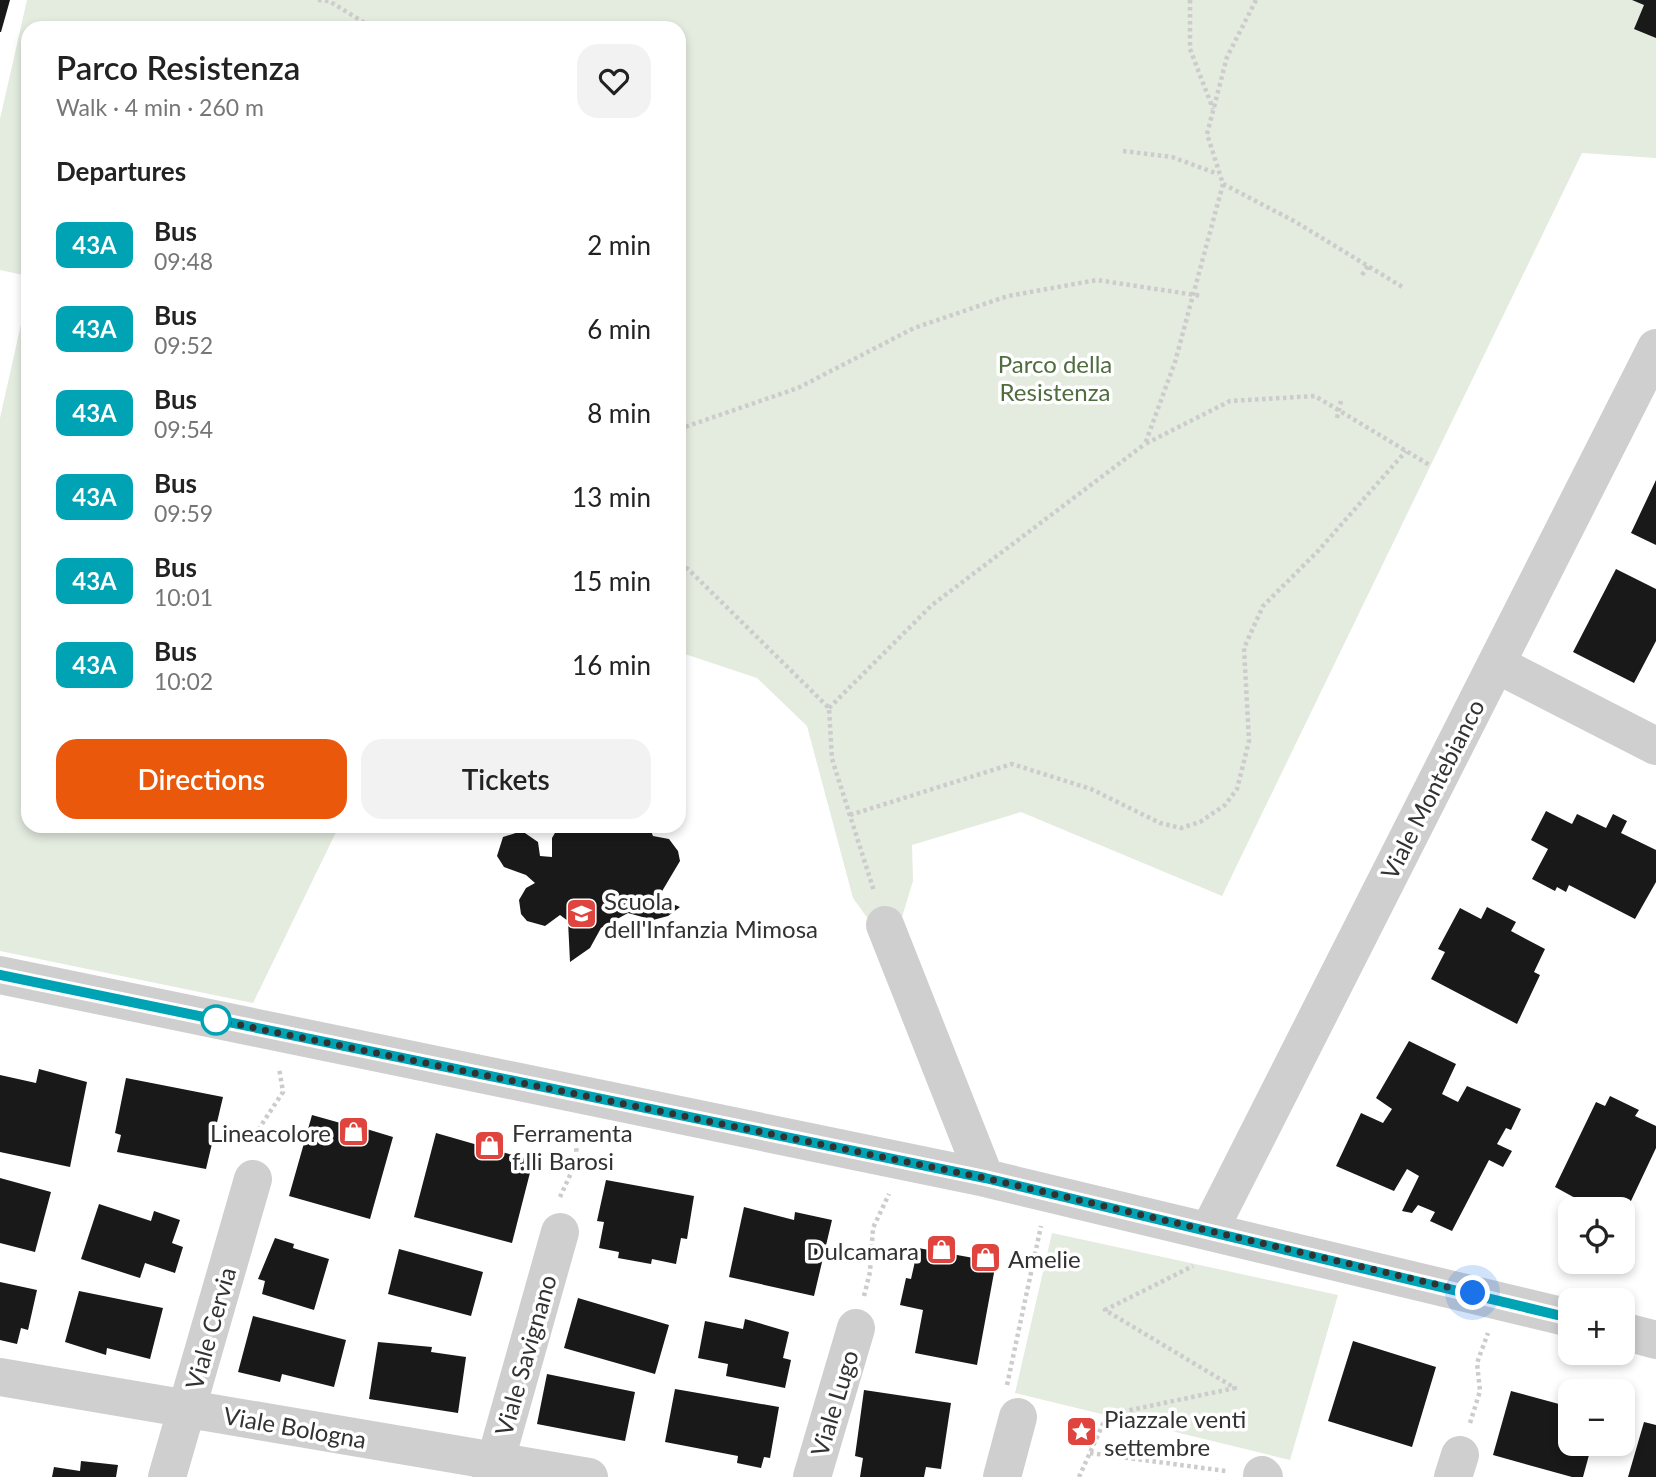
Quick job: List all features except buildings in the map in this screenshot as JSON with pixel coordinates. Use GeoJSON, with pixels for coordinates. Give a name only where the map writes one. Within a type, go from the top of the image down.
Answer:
{"type":"FeatureCollection","features":[{"type":"Feature","properties":{"kind":"street","name":"Viale Montebianco"},"geometry":{"type":"LineString","coordinates":[[1202,1247],[1240,1141],[1388,849],[1496,664],[1558,510],[1656,348]]}},
{"type":"Feature","properties":{"kind":"street"},"geometry":{"type":"LineString","coordinates":[[1496,664],[1656,746]]}},
{"type":"Feature","properties":{"kind":"street"},"geometry":{"type":"LineString","coordinates":[[885,925],[985,1178]]}},
{"type":"Feature","properties":{"kind":"street"},"geometry":{"type":"LineString","coordinates":[[0,975],[985,1178],[1052,1180],[1202,1247],[1500,1300],[1558,1315]]}},
{"type":"Feature","properties":{"kind":"street","name":"Viale Cervia"},"geometry":{"type":"LineString","coordinates":[[167,1477],[253,1179]]}},
{"type":"Feature","properties":{"kind":"street","name":"Viale Savignano"},"geometry":{"type":"LineString","coordinates":[[493,1469],[560,1232]]}},
{"type":"Feature","properties":{"kind":"street","name":"Viale Lugo"},"geometry":{"type":"LineString","coordinates":[[812,1477],[856,1328]]}},
{"type":"Feature","properties":{"kind":"street"},"geometry":{"type":"LineString","coordinates":[[1635,1334],[1656,1340]]}},
{"type":"Feature","properties":{"kind":"street","name":"Viale Bologna"},"geometry":{"type":"LineString","coordinates":[[0,1377],[187,1409],[493,1469],[589,1477]]}},
{"type":"Feature","properties":{"kind":"street"},"geometry":{"type":"LineString","coordinates":[[1002,1477],[1018,1417]]}},
{"type":"Feature","properties":{"kind":"path"},"geometry":{"type":"LineString","coordinates":[[318,0],[329,1],[362,21]]}},
{"type":"Feature","properties":{"kind":"path"},"geometry":{"type":"LineString","coordinates":[[1190,0],[1190,50],[1213,110]]}},
{"type":"Feature","properties":{"kind":"path"},"geometry":{"type":"LineString","coordinates":[[1145,444],[1195,293],[1223,184],[1206,134],[1227,57],[1256,0]]}},
{"type":"Feature","properties":{"kind":"path"},"geometry":{"type":"LineString","coordinates":[[1123,151],[1172,157],[1219,174]]}},
{"type":"Feature","properties":{"kind":"path"},"geometry":{"type":"LineString","coordinates":[[1223,184],[1294,221],[1404,288]]}},
{"type":"Feature","properties":{"kind":"path"},"geometry":{"type":"LineString","coordinates":[[1362,275],[1367,266]]}},
{"type":"Feature","properties":{"kind":"path"},"geometry":{"type":"LineString","coordinates":[[686,427],[798,388],[914,328],[1008,296],[1097,280],[1202,296]]}},
{"type":"Feature","properties":{"kind":"path"},"geometry":{"type":"LineString","coordinates":[[829,708],[932,606],[1145,444],[1230,401],[1315,396],[1431,466]]}},
{"type":"Feature","properties":{"kind":"path"},"geometry":{"type":"LineString","coordinates":[[1337,418],[1341,401]]}},
{"type":"Feature","properties":{"kind":"path"},"geometry":{"type":"LineString","coordinates":[[850,815],[1012,764],[1091,789],[1160,822],[1181,828],[1200,822],[1225,805],[1237,789],[1249,741],[1244,648],[1263,606],[1318,551],[1406,452]]}},
{"type":"Feature","properties":{"kind":"path"},"geometry":{"type":"LineString","coordinates":[[686,568],[829,708],[832,759],[885,925]]}},
{"type":"Feature","properties":{"kind":"path"},"geometry":{"type":"LineString","coordinates":[[253,1179],[260,1127],[283,1092],[273,1031]]}},
{"type":"Feature","properties":{"kind":"path"},"geometry":{"type":"LineString","coordinates":[[560,1232],[560,1195],[577,1160],[573,1093]]}},
{"type":"Feature","properties":{"kind":"path"},"geometry":{"type":"LineString","coordinates":[[856,1328],[870,1272],[873,1228],[905,1161]]}},
{"type":"Feature","properties":{"kind":"path"},"geometry":{"type":"LineString","coordinates":[[1017,1342],[1052,1180]]}},
{"type":"Feature","properties":{"kind":"path"},"geometry":{"type":"LineString","coordinates":[[1079,1477],[1107,1415],[1235,1388],[1105,1310],[1202,1247]]}},
{"type":"Feature","properties":{"kind":"path"},"geometry":{"type":"LineString","coordinates":[[1457,1466],[1480,1391],[1478,1363],[1500,1300]]}},
{"type":"Feature","properties":{"kind":"path"},"geometry":{"type":"LineString","coordinates":[[1090,1452],[1263,1476]]}},
{"type":"Feature","properties":{"kind":"green space","name":"Parco della Resistenza"},"geometry":{"type":"Polygon","coordinates":[[[27,0],[1656,0],[1656,158],[1582,153],[1222,896],[1021,812],[912,845],[913,881],[902,917],[876,930],[853,898],[807,726],[757,678],[686,654],[686,21],[22,21],[27,0]]]}},
{"type":"Feature","properties":{"kind":"green space","name":"Parco della Resistenza"},"geometry":{"type":"Polygon","coordinates":[[[21,26],[21,274],[0,270],[0,119],[21,26]]]}},
{"type":"Feature","properties":{"kind":"green space"},"geometry":{"type":"Polygon","coordinates":[[[21,324],[21,833],[336,833],[253,1003],[0,951],[0,418],[21,324]]]}},
{"type":"Feature","properties":{"kind":"green space"},"geometry":{"type":"Polygon","coordinates":[[[1052,1233],[1338,1295],[1290,1460],[1015,1393],[1052,1233]]]}},
{"type":"Feature","properties":{"kind":"bus line","name":"43A"},"geometry":{"type":"LineString","coordinates":[[0,975],[985,1178],[1558,1315]]}},
{"type":"Feature","properties":{"kind":"place","name":"Scuola dell'Infanzia Mimosa"},"geometry":{"type":"Point","coordinates":[581,914]}},
{"type":"Feature","properties":{"kind":"place","name":"Lineacolore"},"geometry":{"type":"Point","coordinates":[354,1132]}},
{"type":"Feature","properties":{"kind":"place","name":"Ferramenta f.lli Barosi"},"geometry":{"type":"Point","coordinates":[489,1146]}},
{"type":"Feature","properties":{"kind":"place","name":"Dulcamara"},"geometry":{"type":"Point","coordinates":[942,1250]}},
{"type":"Feature","properties":{"kind":"place","name":"Amelie"},"geometry":{"type":"Point","coordinates":[985,1258]}},
{"type":"Feature","properties":{"kind":"place","name":"Piazzale venti settembre"},"geometry":{"type":"Point","coordinates":[1081,1432]}},
{"type":"Feature","properties":{"kind":"route"},"geometry":{"type":"LineString","coordinates":[[216,1020],[985,1178],[1473,1293]]}}]}
